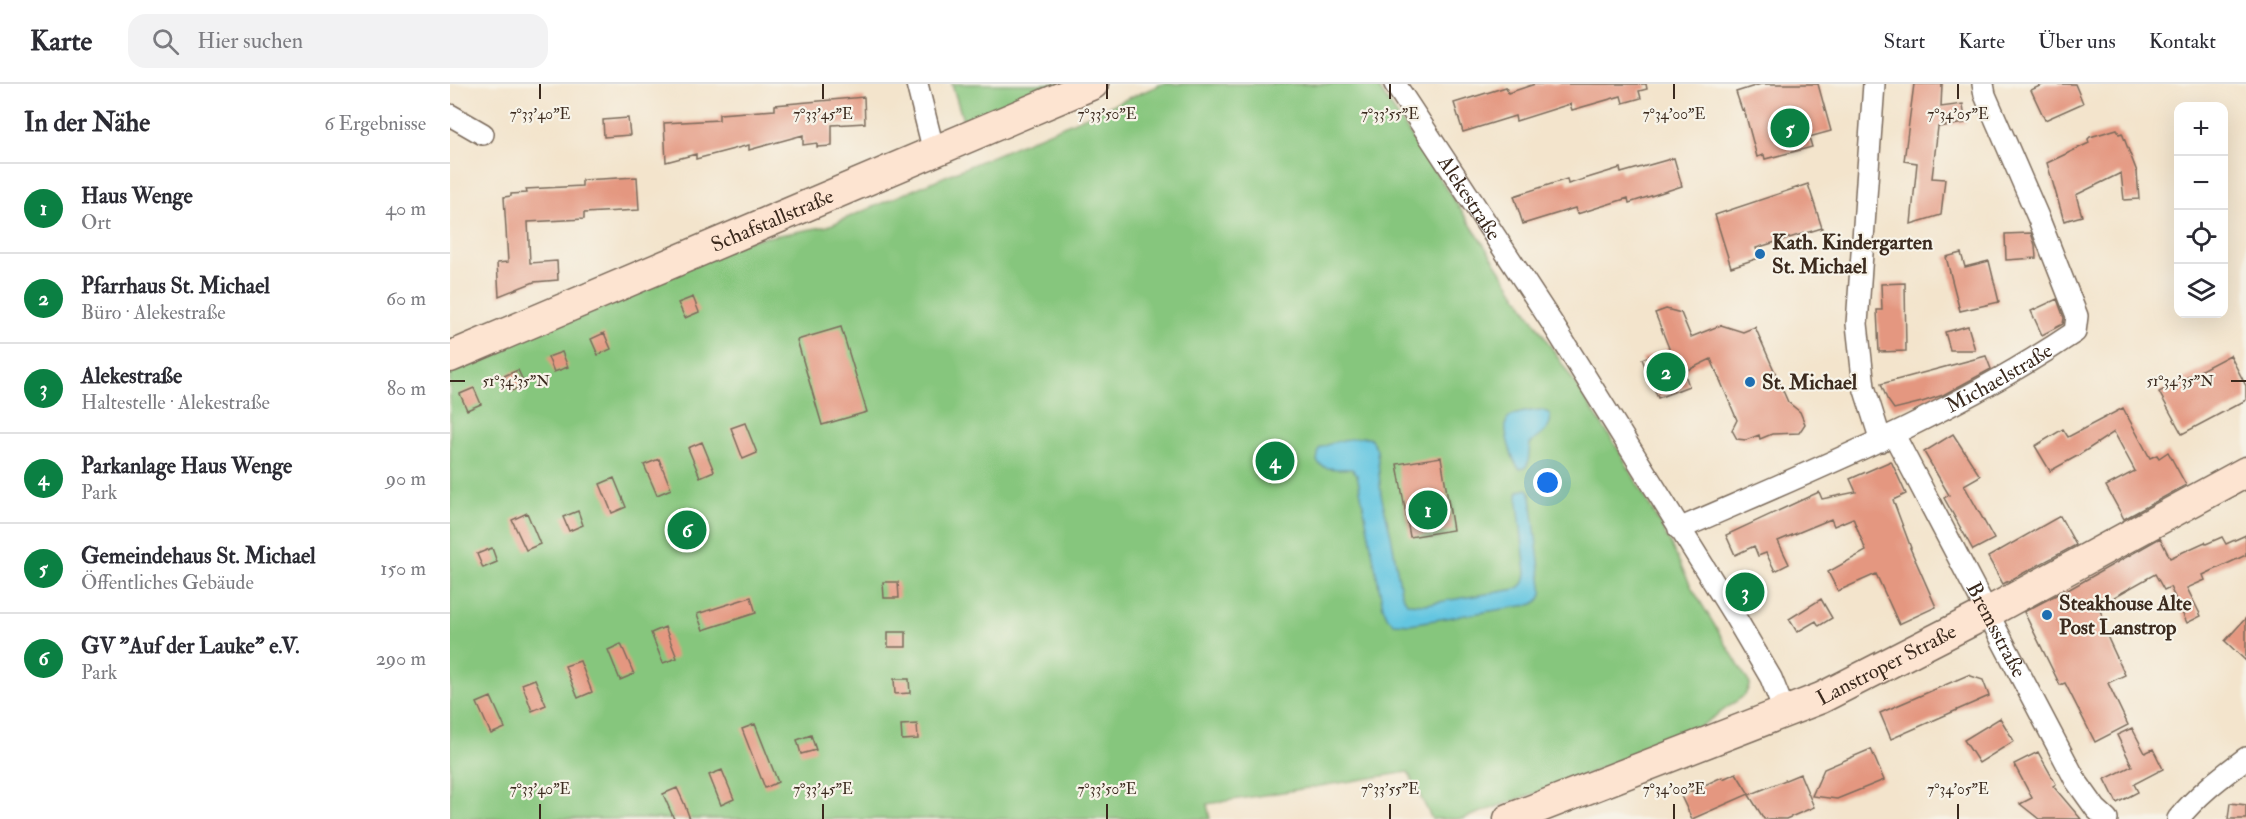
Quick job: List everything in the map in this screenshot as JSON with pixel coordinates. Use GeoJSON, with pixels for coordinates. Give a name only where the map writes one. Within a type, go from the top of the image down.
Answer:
{"type":"FeatureCollection","features":[{"type":"Feature","properties":{"kind":"street"},"geometry":{"type":"LineString","coordinates":[[917,84],[934,152]]}},
{"type":"Feature","properties":{"kind":"street","name":"Schafstallstraße"},"geometry":{"type":"LineString","coordinates":[[450,357],[1093,84]]}},
{"type":"Feature","properties":{"kind":"street","name":"Alekestraße"},"geometry":{"type":"LineString","coordinates":[[1395,84],[1552,323],[1771,678],[1785,713]]}},
{"type":"Feature","properties":{"kind":"street","name":"Bremsstraße"},"geometry":{"type":"LineString","coordinates":[[1874,84],[1857,324],[1864,387],[1887,438],[1987,613],[2076,782],[2096,809],[2107,819]]}},
{"type":"Feature","properties":{"kind":"street","name":"Michaelstraße"},"geometry":{"type":"LineString","coordinates":[[1679,530],[1887,438],[1982,389],[2074,332],[2077,316],[1985,95],[1983,84]]}},
{"type":"Feature","properties":{"kind":"street"},"geometry":{"type":"LineString","coordinates":[[450,115],[483,134]]}},
{"type":"Feature","properties":{"kind":"street","name":"Lanstroper Straße"},"geometry":{"type":"LineString","coordinates":[[1509,819],[1561,809],[1852,683],[1987,613],[2246,472]]}},
{"type":"Feature","properties":{"kind":"street"},"geometry":{"type":"LineString","coordinates":[[2178,819],[2190,804],[2217,779],[2246,758]]}},
{"type":"Feature","properties":{"kind":"green space"},"geometry":{"type":"Polygon","coordinates":[[[952,84],[1083,84],[968,137],[952,84]]]}},
{"type":"Feature","properties":{"kind":"green space"},"geometry":{"type":"Polygon","coordinates":[[[1162,84],[1376,84],[1618,449],[1666,535],[1692,588],[1750,684],[1745,695],[1694,731],[1564,783],[1462,819],[1432,819],[1408,772],[1207,804],[1210,819],[450,819],[450,360],[711,247],[828,226],[1162,84]]]}},
{"type":"Feature","properties":{"kind":"water"},"geometry":{"type":"Polygon","coordinates":[[[1541,410],[1549,413],[1550,423],[1546,431],[1530,444],[1528,463],[1525,468],[1520,469],[1509,445],[1506,423],[1514,415],[1541,410]]]}},
{"type":"Feature","properties":{"kind":"water"},"geometry":{"type":"Polygon","coordinates":[[[1363,437],[1371,439],[1377,450],[1381,495],[1401,592],[1407,603],[1426,604],[1516,589],[1522,585],[1526,573],[1517,494],[1527,489],[1531,497],[1542,586],[1539,600],[1534,604],[1410,624],[1394,623],[1388,618],[1383,607],[1357,474],[1352,469],[1324,467],[1317,461],[1319,449],[1324,446],[1363,437]]]}},
{"type":"Feature","properties":{"kind":"building"},"geometry":{"type":"Polygon","coordinates":[[[1535,84],[1646,84],[1647,89],[1639,91],[1641,98],[1623,103],[1621,96],[1572,110],[1570,104],[1516,121],[1515,116],[1463,132],[1454,103],[1506,87],[1508,93],[1535,84]]]}},
{"type":"Feature","properties":{"kind":"building"},"geometry":{"type":"Polygon","coordinates":[[[1761,84],[1818,84],[1831,131],[1809,137],[1812,147],[1765,159],[1764,155],[1757,157],[1744,109],[1742,110],[1736,92],[1761,84]]]}},
{"type":"Feature","properties":{"kind":"building"},"geometry":{"type":"Polygon","coordinates":[[[1914,84],[1942,84],[1941,107],[1963,104],[1965,123],[1938,127],[1932,178],[1945,179],[1941,215],[1911,224],[1917,163],[1904,161],[1914,84]]]}},
{"type":"Feature","properties":{"kind":"building"},"geometry":{"type":"Polygon","coordinates":[[[2044,84],[2075,84],[2083,103],[2045,120],[2031,90],[2044,84]]]}},
{"type":"Feature","properties":{"kind":"building"},"geometry":{"type":"Polygon","coordinates":[[[864,97],[865,123],[832,125],[832,146],[817,147],[817,143],[803,145],[803,135],[749,150],[749,145],[696,159],[696,154],[666,162],[664,123],[719,120],[719,114],[775,110],[775,105],[864,97]]]}},
{"type":"Feature","properties":{"kind":"building"},"geometry":{"type":"Polygon","coordinates":[[[628,118],[630,135],[604,137],[603,120],[628,118]]]}},
{"type":"Feature","properties":{"kind":"building"},"geometry":{"type":"Polygon","coordinates":[[[2117,129],[2119,134],[2122,133],[2137,172],[2139,199],[2124,200],[2121,173],[2076,195],[2082,216],[2064,221],[2047,163],[2089,143],[2090,137],[2117,129]]]}},
{"type":"Feature","properties":{"kind":"building"},"geometry":{"type":"Polygon","coordinates":[[[1674,158],[1682,186],[1629,203],[1628,198],[1577,214],[1575,208],[1523,224],[1514,196],[1567,179],[1568,184],[1620,168],[1621,173],[1674,158]]]}},
{"type":"Feature","properties":{"kind":"building"},"geometry":{"type":"Polygon","coordinates":[[[637,177],[639,210],[584,213],[584,219],[528,222],[530,263],[557,261],[558,280],[534,282],[499,296],[497,263],[508,262],[504,197],[527,193],[526,189],[582,186],[582,180],[637,177]]]}},
{"type":"Feature","properties":{"kind":"building"},"geometry":{"type":"Polygon","coordinates":[[[1808,184],[1822,228],[1756,248],[1759,258],[1731,267],[1715,215],[1808,184]]]}},
{"type":"Feature","properties":{"kind":"building"},"geometry":{"type":"Polygon","coordinates":[[[2031,233],[2036,258],[2006,260],[2005,234],[2031,233]]]}},
{"type":"Feature","properties":{"kind":"building"},"geometry":{"type":"Polygon","coordinates":[[[1961,253],[1965,267],[1989,261],[1999,302],[1960,311],[1946,257],[1961,253]]]}},
{"type":"Feature","properties":{"kind":"building"},"geometry":{"type":"Polygon","coordinates":[[[1905,283],[1906,351],[1879,352],[1877,310],[1882,310],[1881,284],[1905,283]]]}},
{"type":"Feature","properties":{"kind":"building"},"geometry":{"type":"Polygon","coordinates":[[[693,297],[699,312],[685,318],[678,303],[693,297]]]}},
{"type":"Feature","properties":{"kind":"building"},"geometry":{"type":"Polygon","coordinates":[[[2057,299],[2064,318],[2063,324],[2042,335],[2031,311],[2057,299]]]}},
{"type":"Feature","properties":{"kind":"building","name":"St. Michael"},"geometry":{"type":"Polygon","coordinates":[[[1666,309],[1681,313],[1691,337],[1721,325],[1743,332],[1755,327],[1788,402],[1800,412],[1805,424],[1799,433],[1772,434],[1760,439],[1759,435],[1746,440],[1737,439],[1732,430],[1737,420],[1711,359],[1684,372],[1689,386],[1658,398],[1642,359],[1669,348],[1655,313],[1666,309]]]}},
{"type":"Feature","properties":{"kind":"building"},"geometry":{"type":"Polygon","coordinates":[[[1968,326],[1975,350],[1950,350],[1945,332],[1968,326]]]}},
{"type":"Feature","properties":{"kind":"building"},"geometry":{"type":"Polygon","coordinates":[[[841,327],[867,412],[822,425],[797,340],[841,327]]]}},
{"type":"Feature","properties":{"kind":"building"},"geometry":{"type":"Polygon","coordinates":[[[604,333],[611,349],[598,355],[591,339],[604,333]]]}},
{"type":"Feature","properties":{"kind":"building"},"geometry":{"type":"Polygon","coordinates":[[[562,352],[568,367],[554,372],[548,357],[562,352]]]}},
{"type":"Feature","properties":{"kind":"building"},"geometry":{"type":"Polygon","coordinates":[[[2230,355],[2246,386],[2246,400],[2182,434],[2159,392],[2230,355]]]}},
{"type":"Feature","properties":{"kind":"building"},"geometry":{"type":"Polygon","coordinates":[[[1986,356],[1991,369],[1943,395],[1922,402],[1894,409],[1881,384],[1986,356]]]}},
{"type":"Feature","properties":{"kind":"building"},"geometry":{"type":"Polygon","coordinates":[[[518,370],[525,385],[511,391],[504,376],[518,370]]]}},
{"type":"Feature","properties":{"kind":"building"},"geometry":{"type":"Polygon","coordinates":[[[474,388],[481,404],[467,410],[460,394],[474,388]]]}},
{"type":"Feature","properties":{"kind":"building"},"geometry":{"type":"Polygon","coordinates":[[[2123,408],[2150,458],[2157,455],[2159,458],[2168,452],[2186,485],[2124,519],[2106,486],[2135,471],[2114,432],[2050,471],[2035,446],[2063,429],[2068,437],[2123,408]]]}},
{"type":"Feature","properties":{"kind":"building"},"geometry":{"type":"Polygon","coordinates":[[[745,423],[757,453],[743,459],[731,428],[745,423]]]}},
{"type":"Feature","properties":{"kind":"building"},"geometry":{"type":"Polygon","coordinates":[[[1953,434],[1980,476],[1964,485],[1994,539],[1973,550],[1944,498],[1949,495],[1924,452],[1953,434]]]}},
{"type":"Feature","properties":{"kind":"building"},"geometry":{"type":"Polygon","coordinates":[[[702,442],[714,471],[700,477],[688,448],[702,442]]]}},
{"type":"Feature","properties":{"kind":"building"},"geometry":{"type":"Polygon","coordinates":[[[1441,457],[1453,530],[1410,537],[1397,464],[1441,457]]]}},
{"type":"Feature","properties":{"kind":"building"},"geometry":{"type":"Polygon","coordinates":[[[659,459],[671,489],[657,495],[644,465],[659,459]]]}},
{"type":"Feature","properties":{"kind":"building"},"geometry":{"type":"Polygon","coordinates":[[[1891,461],[1906,494],[1893,500],[1910,548],[1936,607],[1899,624],[1876,574],[1838,591],[1828,572],[1866,551],[1853,518],[1834,526],[1831,519],[1778,541],[1789,564],[1775,571],[1766,553],[1758,556],[1754,546],[1735,555],[1726,535],[1819,492],[1822,499],[1856,492],[1850,479],[1891,461]]]}},
{"type":"Feature","properties":{"kind":"building"},"geometry":{"type":"Polygon","coordinates":[[[614,478],[626,507],[612,513],[600,484],[614,478]]]}},
{"type":"Feature","properties":{"kind":"building"},"geometry":{"type":"Polygon","coordinates":[[[578,511],[583,525],[569,531],[563,517],[578,511]]]}},
{"type":"Feature","properties":{"kind":"building"},"geometry":{"type":"Polygon","coordinates":[[[527,513],[540,544],[526,550],[512,520],[527,513]]]}},
{"type":"Feature","properties":{"kind":"building"},"geometry":{"type":"Polygon","coordinates":[[[2060,516],[2076,545],[2003,584],[1988,557],[2060,516]]]}},
{"type":"Feature","properties":{"kind":"building"},"geometry":{"type":"Polygon","coordinates":[[[2246,535],[2246,555],[2203,575],[2205,580],[2187,588],[2201,616],[2187,623],[2170,587],[2164,590],[2155,574],[2098,606],[2105,622],[2101,623],[2125,675],[2108,683],[2128,725],[2095,742],[2065,683],[2060,685],[2024,612],[2160,538],[2170,558],[2205,542],[2206,544],[2222,537],[2226,544],[2246,535]]]}},
{"type":"Feature","properties":{"kind":"building"},"geometry":{"type":"Polygon","coordinates":[[[492,548],[497,562],[483,568],[477,554],[492,548]]]}},
{"type":"Feature","properties":{"kind":"building"},"geometry":{"type":"Polygon","coordinates":[[[883,582],[898,582],[899,598],[884,598],[883,582]]]}},
{"type":"Feature","properties":{"kind":"building"},"geometry":{"type":"Polygon","coordinates":[[[751,597],[756,613],[703,630],[697,614],[751,597]]]}},
{"type":"Feature","properties":{"kind":"building"},"geometry":{"type":"Polygon","coordinates":[[[1821,599],[1832,618],[1819,626],[1816,621],[1797,632],[1789,619],[1821,599]]]}},
{"type":"Feature","properties":{"kind":"building"},"geometry":{"type":"Polygon","coordinates":[[[2246,618],[2246,661],[2225,641],[2246,618]]]}},
{"type":"Feature","properties":{"kind":"building"},"geometry":{"type":"Polygon","coordinates":[[[665,627],[677,658],[663,663],[651,633],[665,627]]]}},
{"type":"Feature","properties":{"kind":"building"},"geometry":{"type":"Polygon","coordinates":[[[888,632],[906,632],[906,647],[888,647],[888,632]]]}},
{"type":"Feature","properties":{"kind":"building"},"geometry":{"type":"Polygon","coordinates":[[[621,644],[634,674],[620,680],[608,650],[621,644]]]}},
{"type":"Feature","properties":{"kind":"building"},"geometry":{"type":"Polygon","coordinates":[[[580,661],[592,692],[578,698],[565,666],[580,661]]]}},
{"type":"Feature","properties":{"kind":"building"},"geometry":{"type":"Polygon","coordinates":[[[1968,675],[1983,680],[1989,696],[1891,739],[1880,713],[1968,675]]]}},
{"type":"Feature","properties":{"kind":"building"},"geometry":{"type":"Polygon","coordinates":[[[535,679],[546,705],[532,711],[522,684],[535,679]]]}},
{"type":"Feature","properties":{"kind":"building"},"geometry":{"type":"Polygon","coordinates":[[[894,679],[909,679],[910,693],[895,694],[894,679]]]}},
{"type":"Feature","properties":{"kind":"building"},"geometry":{"type":"Polygon","coordinates":[[[491,697],[505,728],[491,734],[477,703],[491,697]]]}},
{"type":"Feature","properties":{"kind":"building"},"geometry":{"type":"Polygon","coordinates":[[[2000,718],[2014,741],[1979,763],[1964,740],[2000,718]]]}},
{"type":"Feature","properties":{"kind":"building"},"geometry":{"type":"Polygon","coordinates":[[[755,724],[778,782],[765,788],[742,729],[755,724]]]}},
{"type":"Feature","properties":{"kind":"building"},"geometry":{"type":"Polygon","coordinates":[[[917,724],[918,739],[902,740],[901,725],[917,724]]]}},
{"type":"Feature","properties":{"kind":"building"},"geometry":{"type":"Polygon","coordinates":[[[2132,728],[2145,753],[2153,749],[2163,769],[2134,784],[2138,792],[2117,803],[2105,779],[2132,766],[2117,735],[2132,728]]]}},
{"type":"Feature","properties":{"kind":"building"},"geometry":{"type":"Polygon","coordinates":[[[811,735],[816,750],[801,754],[797,740],[811,735]]]}},
{"type":"Feature","properties":{"kind":"building"},"geometry":{"type":"Polygon","coordinates":[[[1871,749],[1884,780],[1837,799],[1812,796],[1824,769],[1871,749]]]}},
{"type":"Feature","properties":{"kind":"building"},"geometry":{"type":"Polygon","coordinates":[[[2038,752],[2056,784],[2053,786],[2081,819],[2039,819],[2020,804],[2032,798],[2014,764],[2038,752]]]}},
{"type":"Feature","properties":{"kind":"building"},"geometry":{"type":"Polygon","coordinates":[[[722,770],[734,799],[721,805],[709,775],[722,770]]]}},
{"type":"Feature","properties":{"kind":"building"},"geometry":{"type":"Polygon","coordinates":[[[1736,773],[1749,794],[1692,819],[1681,796],[1736,773]]]}},
{"type":"Feature","properties":{"kind":"building"},"geometry":{"type":"Polygon","coordinates":[[[1800,774],[1814,807],[1786,819],[1764,819],[1749,795],[1800,774]]]}},
{"type":"Feature","properties":{"kind":"building"},"geometry":{"type":"Polygon","coordinates":[[[677,788],[690,819],[674,819],[663,794],[677,788]]]}},
{"type":"Feature","properties":{"kind":"building"},"geometry":{"type":"Polygon","coordinates":[[[2230,803],[2246,805],[2246,819],[2228,819],[2230,803]]]}},
{"type":"Feature","properties":{"kind":"place","name":"Gemeindehaus St. Michael"},"geometry":{"type":"Point","coordinates":[1790,128]}},
{"type":"Feature","properties":{"kind":"place","name":"Kath. Kindergarten St. Michael"},"geometry":{"type":"Point","coordinates":[1760,254]}},
{"type":"Feature","properties":{"kind":"place","name":"Pfarrhaus St. Michael"},"geometry":{"type":"Point","coordinates":[1666,372]}},
{"type":"Feature","properties":{"kind":"place","name":"St. Michael"},"geometry":{"type":"Point","coordinates":[1750,382]}},
{"type":"Feature","properties":{"kind":"place","name":"Parkanlage Haus Wenge"},"geometry":{"type":"Point","coordinates":[1275,461]}},
{"type":"Feature","properties":{"kind":"place","name":"Haus Wenge"},"geometry":{"type":"Point","coordinates":[1428,510]}},
{"type":"Feature","properties":{"kind":"place","name":"GV \"Auf der Lauke\" e.V."},"geometry":{"type":"Point","coordinates":[687,530]}},
{"type":"Feature","properties":{"kind":"place","name":"Alekestraße"},"geometry":{"type":"Point","coordinates":[1745,592]}},
{"type":"Feature","properties":{"kind":"place","name":"Steakhouse Alte Post Lanstrop"},"geometry":{"type":"Point","coordinates":[2047,615]}}]}
